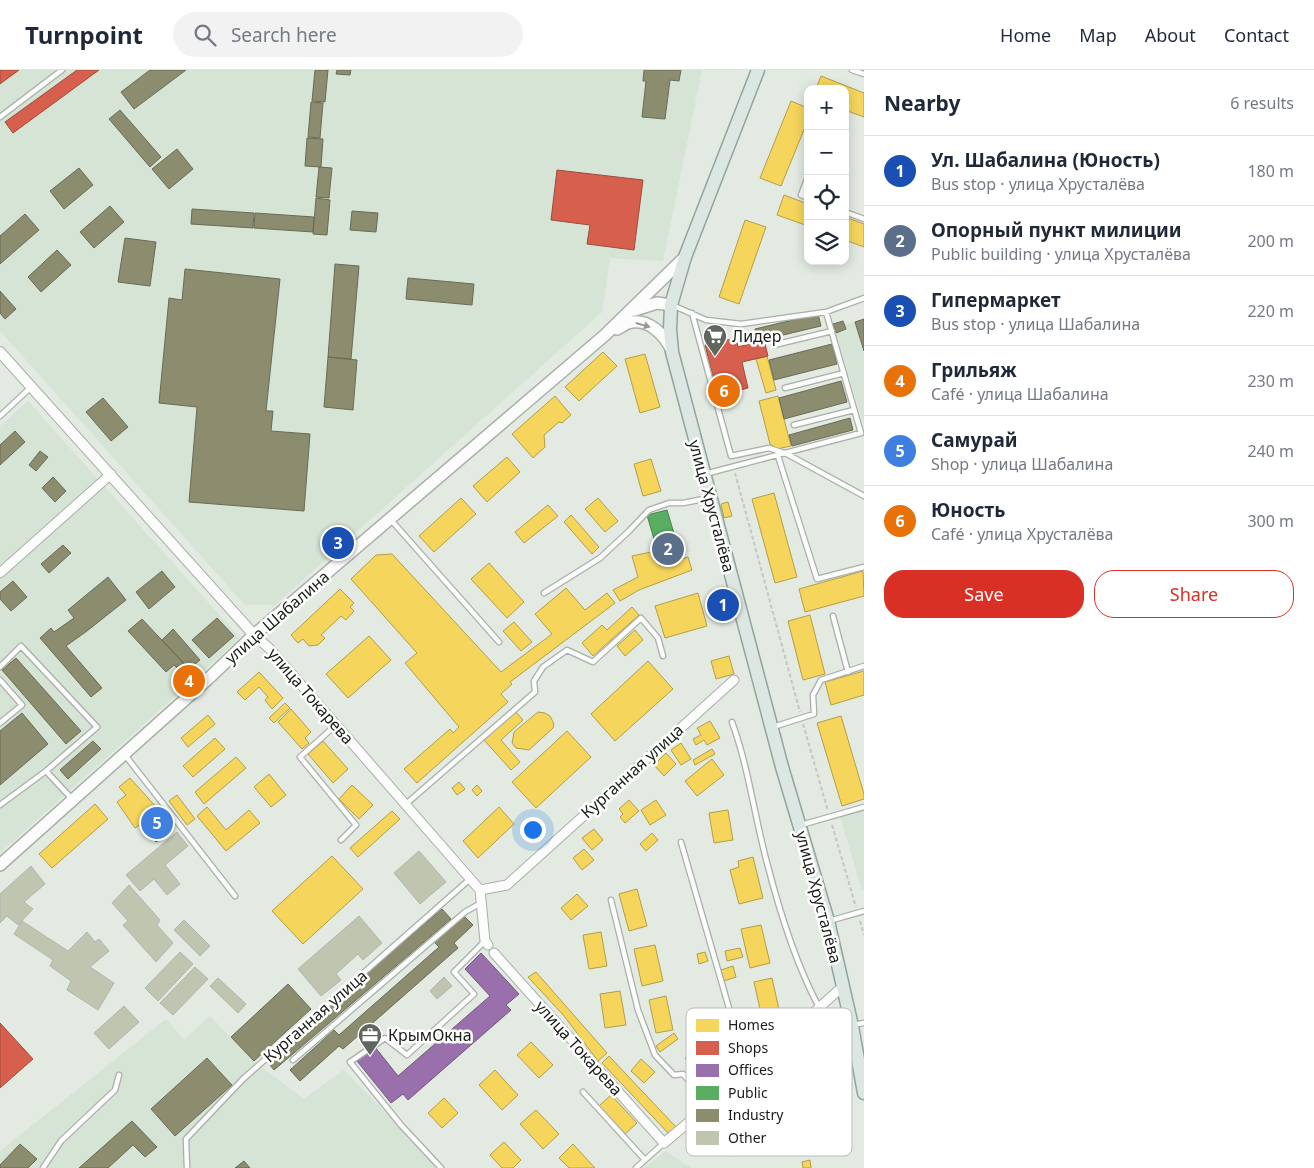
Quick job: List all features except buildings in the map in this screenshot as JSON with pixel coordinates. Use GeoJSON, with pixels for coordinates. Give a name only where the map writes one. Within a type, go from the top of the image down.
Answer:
{"type":"FeatureCollection","features":[{"type":"Feature","properties":{"kind":"main road","name":"улица Хрусталёва"},"geometry":{"type":"LineString","coordinates":[[758,70],[686,257],[671,305],[670,330],[672,352],[772,727],[828,921],[842,987],[851,1008]]}},
{"type":"Feature","properties":{"kind":"main road","name":"улица Шабалина"},"geometry":{"type":"LineString","coordinates":[[0,865],[208,679],[254,635],[605,335],[686,257]]}},
{"type":"Feature","properties":{"kind":"main road","name":"улица Шабалина"},"geometry":{"type":"LineString","coordinates":[[629,313],[657,303],[671,305]]}},
{"type":"Feature","properties":{"kind":"main road","name":"улица Шабалина"},"geometry":{"type":"LineString","coordinates":[[605,335],[629,322],[645,323],[661,333],[668,342],[672,352]]}},
{"type":"Feature","properties":{"kind":"main road","name":"улица Хрусталёва"},"geometry":{"type":"LineString","coordinates":[[852,1010],[858,1024],[864,1093]]}},
{"type":"Feature","properties":{"kind":"street","name":"улица Токарева"},"geometry":{"type":"LineString","coordinates":[[0,352],[254,635],[270,649],[480,890]]}},
{"type":"Feature","properties":{"kind":"street"},"geometry":{"type":"LineString","coordinates":[[0,573],[111,474]]}},
{"type":"Feature","properties":{"kind":"street","name":"Курганная улица"},"geometry":{"type":"LineString","coordinates":[[480,890],[507,885],[734,680]]}},
{"type":"Feature","properties":{"kind":"street"},"geometry":{"type":"LineString","coordinates":[[480,890],[489,946]]}},
{"type":"Feature","properties":{"kind":"street","name":"улица Токарева"},"geometry":{"type":"LineString","coordinates":[[489,946],[664,1143]]}},
{"type":"Feature","properties":{"kind":"street"},"geometry":{"type":"LineString","coordinates":[[819,1007],[842,987]]}},
{"type":"Feature","properties":{"kind":"street"},"geometry":{"type":"LineString","coordinates":[[664,1143],[686,1125]]}},
{"type":"Feature","properties":{"kind":"lane"},"geometry":{"type":"LineString","coordinates":[[0,117],[62,70]]}},
{"type":"Feature","properties":{"kind":"lane"},"geometry":{"type":"LineString","coordinates":[[852,70],[864,74]]}},
{"type":"Feature","properties":{"kind":"lane"},"geometry":{"type":"LineString","coordinates":[[849,213],[864,219]]}},
{"type":"Feature","properties":{"kind":"lane"},"geometry":{"type":"LineString","coordinates":[[671,305],[706,320],[741,324],[826,312],[864,298]]}},
{"type":"Feature","properties":{"kind":"lane"},"geometry":{"type":"LineString","coordinates":[[704,475],[861,433],[826,312]]}},
{"type":"Feature","properties":{"kind":"lane"},"geometry":{"type":"LineString","coordinates":[[692,313],[734,467]]}},
{"type":"Feature","properties":{"kind":"lane"},"geometry":{"type":"LineString","coordinates":[[774,345],[832,332]]}},
{"type":"Feature","properties":{"kind":"lane"},"geometry":{"type":"LineString","coordinates":[[785,388],[844,373]]}},
{"type":"Feature","properties":{"kind":"lane"},"geometry":{"type":"LineString","coordinates":[[0,416],[32,387]]}},
{"type":"Feature","properties":{"kind":"lane"},"geometry":{"type":"LineString","coordinates":[[794,425],[854,410]]}},
{"type":"Feature","properties":{"kind":"lane"},"geometry":{"type":"LineString","coordinates":[[731,456],[769,448],[787,454],[864,496]]}},
{"type":"Feature","properties":{"kind":"lane"},"geometry":{"type":"LineString","coordinates":[[778,456],[818,579],[864,567]]}},
{"type":"Feature","properties":{"kind":"lane"},"geometry":{"type":"LineString","coordinates":[[544,593],[600,558],[630,531],[649,510],[669,503],[683,503],[710,498]]}},
{"type":"Feature","properties":{"kind":"lane"},"geometry":{"type":"LineString","coordinates":[[390,519],[499,642]]}},
{"type":"Feature","properties":{"kind":"lane"},"geometry":{"type":"LineString","coordinates":[[833,616],[848,672]]}},
{"type":"Feature","properties":{"kind":"lane"},"geometry":{"type":"LineString","coordinates":[[406,804],[535,692],[534,681],[543,667],[567,650],[593,662],[641,618],[658,638],[663,656]]}},
{"type":"Feature","properties":{"kind":"lane"},"geometry":{"type":"LineString","coordinates":[[0,667],[21,646],[97,727],[46,771],[0,805]]}},
{"type":"Feature","properties":{"kind":"lane"},"geometry":{"type":"LineString","coordinates":[[772,727],[814,714],[813,695],[821,680],[864,666]]}},
{"type":"Feature","properties":{"kind":"lane"},"geometry":{"type":"LineString","coordinates":[[0,680],[22,705],[0,723]]}},
{"type":"Feature","properties":{"kind":"lane"},"geometry":{"type":"LineString","coordinates":[[732,722],[741,745],[766,860],[806,984],[819,1007]]}},
{"type":"Feature","properties":{"kind":"lane"},"geometry":{"type":"LineString","coordinates":[[336,725],[300,757],[356,825],[341,840]]}},
{"type":"Feature","properties":{"kind":"lane"},"geometry":{"type":"LineString","coordinates":[[124,754],[235,896]]}},
{"type":"Feature","properties":{"kind":"lane"},"geometry":{"type":"LineString","coordinates":[[46,771],[72,800]]}},
{"type":"Feature","properties":{"kind":"lane"},"geometry":{"type":"LineString","coordinates":[[800,826],[864,807]]}},
{"type":"Feature","properties":{"kind":"lane"},"geometry":{"type":"LineString","coordinates":[[681,842],[729,1008]]}},
{"type":"Feature","properties":{"kind":"lane","name":"Курганная улица"},"geometry":{"type":"LineString","coordinates":[[187,1168],[186,1139],[242,1080],[470,879]]}},
{"type":"Feature","properties":{"kind":"lane"},"geometry":{"type":"LineString","coordinates":[[611,900],[638,1010],[655,1055],[674,1074],[683,1074],[686,1077]]}},
{"type":"Feature","properties":{"kind":"lane","name":"Курганная улица"},"geometry":{"type":"LineString","coordinates":[[293,1060],[465,912],[482,902]]}},
{"type":"Feature","properties":{"kind":"lane"},"geometry":{"type":"LineString","coordinates":[[828,921],[864,911]]}},
{"type":"Feature","properties":{"kind":"lane"},"geometry":{"type":"LineString","coordinates":[[441,1168],[401,1125],[350,1062],[385,1038],[406,1055],[474,994],[454,972],[489,946]]}},
{"type":"Feature","properties":{"kind":"lane"},"geometry":{"type":"LineString","coordinates":[[43,1168],[61,1141],[115,1090],[120,1075]]}},
{"type":"Feature","properties":{"kind":"lane"},"geometry":{"type":"LineString","coordinates":[[583,1092],[645,1160]]}},
{"type":"Feature","properties":{"kind":"lane"},"geometry":{"type":"LineString","coordinates":[[636,1168],[664,1143]]}},
{"type":"Feature","properties":{"kind":"path"},"geometry":{"type":"LineString","coordinates":[[734,467],[801,718],[864,936]]}},
{"type":"Feature","properties":{"kind":"shaded area"},"geometry":{"type":"Polygon","coordinates":[[[0,70],[702,70],[663,261],[610,258],[602,312],[275,605],[245,605],[0,331],[0,70]]]}},
{"type":"Feature","properties":{"kind":"shaded area"},"geometry":{"type":"Polygon","coordinates":[[[864,319],[864,425],[836,333],[845,329],[844,325],[864,319]]]}},
{"type":"Feature","properties":{"kind":"shaded area"},"geometry":{"type":"Polygon","coordinates":[[[28,401],[240,638],[0,853],[0,426],[28,401]]]}},
{"type":"Feature","properties":{"kind":"shaded area"},"geometry":{"type":"Polygon","coordinates":[[[864,806],[864,889],[862,890],[839,813],[864,806]]]}},
{"type":"Feature","properties":{"kind":"shaded area"},"geometry":{"type":"Polygon","coordinates":[[[210,1016],[254,1061],[304,1099],[344,1070],[440,1168],[0,1168],[0,1151],[166,1019],[184,1040],[210,1016]]]}},
{"type":"Feature","properties":{"kind":"shaded area"},"geometry":{"type":"Polygon","coordinates":[[[666,1151],[691,1168],[644,1168],[666,1151]]]}},
{"type":"Feature","properties":{"kind":"place","name":"Лидер"},"geometry":{"type":"Point","coordinates":[715,357]}},
{"type":"Feature","properties":{"kind":"place","name":"Юность"},"geometry":{"type":"Point","coordinates":[724,391]}},
{"type":"Feature","properties":{"kind":"place","name":"Гипермаркет"},"geometry":{"type":"Point","coordinates":[338,543]}},
{"type":"Feature","properties":{"kind":"place","name":"Опорный пункт милиции"},"geometry":{"type":"Point","coordinates":[668,549]}},
{"type":"Feature","properties":{"kind":"place","name":"Ул. Шабалина (Юность)"},"geometry":{"type":"Point","coordinates":[723,605]}},
{"type":"Feature","properties":{"kind":"place","name":"Грильяж"},"geometry":{"type":"Point","coordinates":[189,681]}},
{"type":"Feature","properties":{"kind":"place","name":"Самурай"},"geometry":{"type":"Point","coordinates":[157,823]}},
{"type":"Feature","properties":{"kind":"place","name":"КрымОкна"},"geometry":{"type":"Point","coordinates":[370,1056]}}]}
